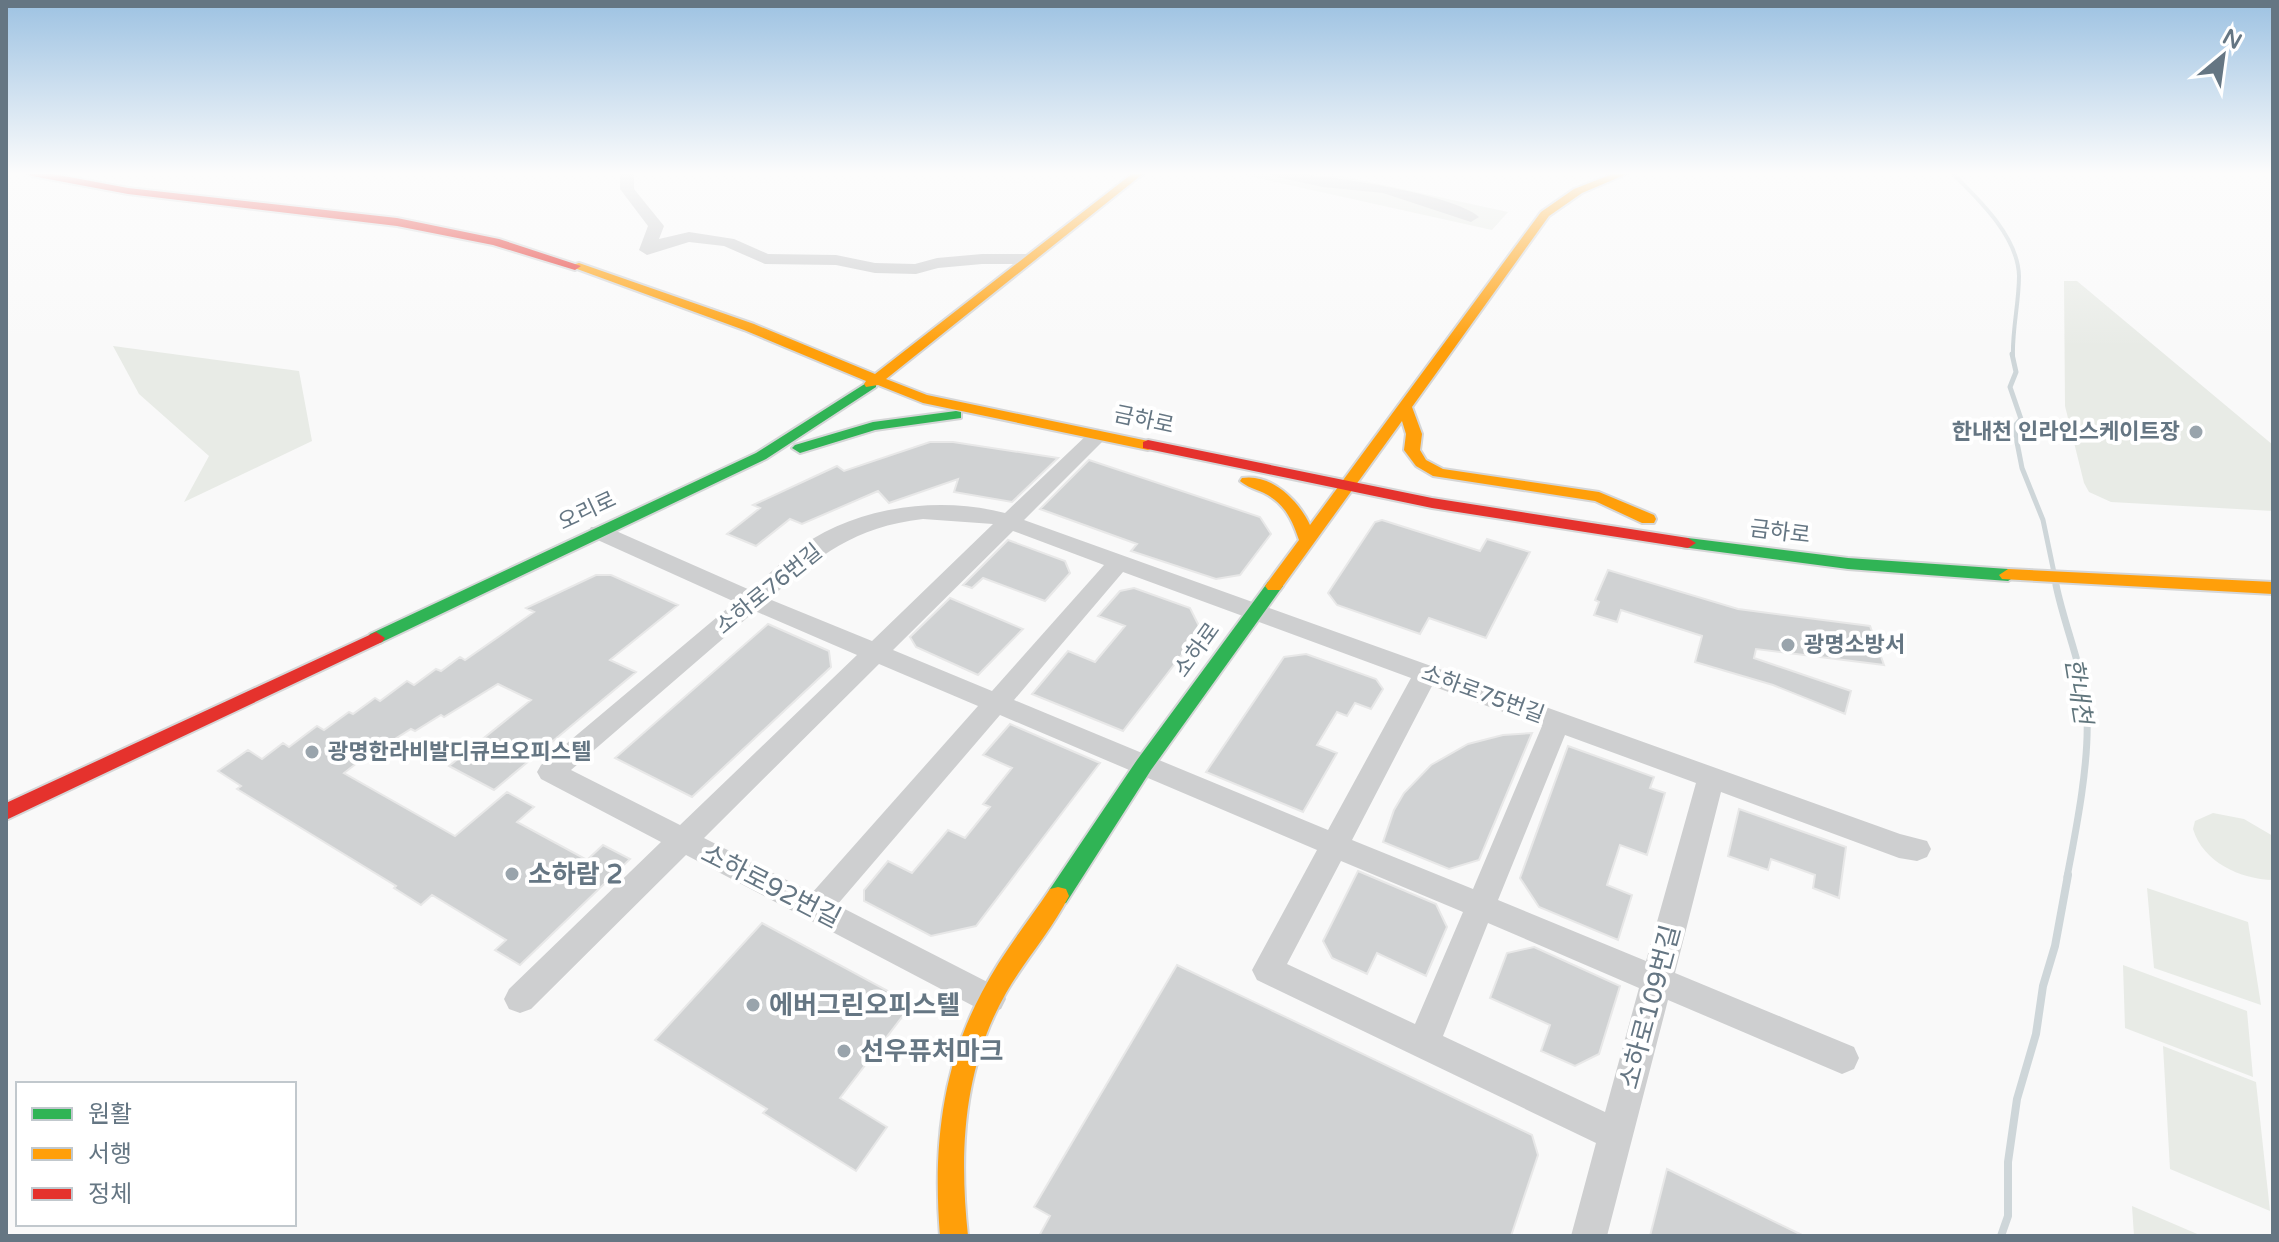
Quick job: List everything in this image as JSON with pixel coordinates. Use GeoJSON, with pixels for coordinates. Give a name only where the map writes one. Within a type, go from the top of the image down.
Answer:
{"type":"FeatureCollection","features":[{"type":"Feature","properties":{"kind":"main road","name":"금하로"},"geometry":{"type":"LineString","coordinates":[[441,231],[506,244],[618,279],[749,327],[923,399],[1346,486],[1462,508],[1767,555],[2005,576],[2273,588]]}},
{"type":"Feature","properties":{"kind":"main road"},"geometry":{"type":"LineString","coordinates":[[519,231],[580,248]]}},
{"type":"Feature","properties":{"kind":"main road","name":"오리로"},"geometry":{"type":"LineString","coordinates":[[6,812],[741,466],[820,422],[879,380],[1065,231]]}},
{"type":"Feature","properties":{"kind":"main road","name":"소하로"},"geometry":{"type":"LineString","coordinates":[[954,1236],[950,1205],[950,1146],[956,1099],[969,1048],[990,999],[1144,765],[1533,231]]}},
{"type":"Feature","properties":{"kind":"main road"},"geometry":{"type":"LineString","coordinates":[[706,292],[808,331]]}},
{"type":"Feature","properties":{"kind":"main road"},"geometry":{"type":"LineString","coordinates":[[875,357],[919,374]]}},
{"type":"Feature","properties":{"kind":"main road","name":"금하로"},"geometry":{"type":"LineString","coordinates":[[942,383],[1358,470],[1648,519],[1821,541]]}},
{"type":"Feature","properties":{"kind":"main road"},"geometry":{"type":"LineString","coordinates":[[1405,407],[1414,434],[1412,450],[1421,463],[1439,473],[1599,497],[1648,519]]}},
{"type":"Feature","properties":{"kind":"main road"},"geometry":{"type":"LineString","coordinates":[[741,466],[873,426],[916,418],[988,412]]}},
{"type":"Feature","properties":{"kind":"main road"},"geometry":{"type":"LineString","coordinates":[[1189,454],[1216,472],[1275,490],[1292,501],[1300,513],[1307,539]]}},
{"type":"Feature","properties":{"kind":"street"},"geometry":{"type":"LineString","coordinates":[[634,266],[647,250],[654,231]]}},
{"type":"Feature","properties":{"kind":"street"},"geometry":{"type":"LineString","coordinates":[[647,250],[671,240],[689,237],[728,242],[765,259],[787,261],[815,258],[875,268],[916,269],[982,259],[1029,259]]}},
{"type":"Feature","properties":{"kind":"street"},"geometry":{"type":"LineString","coordinates":[[520,999],[1098,435]]}},
{"type":"Feature","properties":{"kind":"street","name":"소하로76번길"},"geometry":{"type":"LineString","coordinates":[[551,772],[812,550],[857,525],[882,517],[959,511],[1009,522],[1254,611]]}},
{"type":"Feature","properties":{"kind":"street"},"geometry":{"type":"LineString","coordinates":[[599,532],[753,601],[1842,1058]]}},
{"type":"Feature","properties":{"kind":"street"},"geometry":{"type":"LineString","coordinates":[[816,909],[1119,562]]}},
{"type":"Feature","properties":{"kind":"street","name":"소하로75번길"},"geometry":{"type":"LineString","coordinates":[[1254,611],[1899,846],[1917,849]]}},
{"type":"Feature","properties":{"kind":"street"},"geometry":{"type":"LineString","coordinates":[[1426,674],[1268,970],[1616,1135]]}},
{"type":"Feature","properties":{"kind":"street"},"geometry":{"type":"LineString","coordinates":[[1423,1044],[1557,722]]}},
{"type":"Feature","properties":{"kind":"street","name":"소하로92번길"},"geometry":{"type":"LineString","coordinates":[[551,772],[990,999]]}},
{"type":"Feature","properties":{"kind":"street","name":"소하로109번길"},"geometry":{"type":"LineString","coordinates":[[1589,1236],[1711,777]]}},
{"type":"Feature","properties":{"kind":"shaded area"},"geometry":{"type":"Polygon","coordinates":[[[2064,281],[2077,281],[2273,445],[2273,511],[2111,502],[2089,492],[2065,406],[2064,281]]]}},
{"type":"Feature","properties":{"kind":"shaded area"},"geometry":{"type":"Polygon","coordinates":[[[113,346],[299,371],[312,441],[184,502],[209,456],[139,394],[113,346]]]}},
{"type":"Feature","properties":{"kind":"shaded area"},"geometry":{"type":"Polygon","coordinates":[[[2213,813],[2244,819],[2273,836],[2273,880],[2236,872],[2205,851],[2193,829],[2195,821],[2213,813]]]}},
{"type":"Feature","properties":{"kind":"shaded area"},"geometry":{"type":"Polygon","coordinates":[[[2147,888],[2248,922],[2261,1005],[2154,968],[2147,888]]]}},
{"type":"Feature","properties":{"kind":"shaded area"},"geometry":{"type":"Polygon","coordinates":[[[2123,965],[2247,1011],[2253,1077],[2125,1028],[2123,965]]]}},
{"type":"Feature","properties":{"kind":"shaded area"},"geometry":{"type":"Polygon","coordinates":[[[2163,1046],[2256,1082],[2270,1211],[2170,1169],[2163,1046]]]}},
{"type":"Feature","properties":{"kind":"shaded area"},"geometry":{"type":"Polygon","coordinates":[[[2132,1206],[2202,1236],[2134,1236],[2132,1206]]]}},
{"type":"Feature","properties":{"kind":"building"},"geometry":{"type":"Polygon","coordinates":[[[930,442],[953,442],[1058,458],[1012,502],[954,492],[958,479],[889,503],[878,491],[802,524],[790,519],[756,546],[727,534],[760,508],[753,505],[837,466],[844,471],[930,442]]]}},
{"type":"Feature","properties":{"kind":"building"},"geometry":{"type":"Polygon","coordinates":[[[1089,460],[1260,517],[1271,534],[1240,575],[1216,579],[1131,551],[1137,544],[1040,509],[1089,460]]]}},
{"type":"Feature","properties":{"kind":"building"},"geometry":{"type":"Polygon","coordinates":[[[1382,520],[1480,551],[1487,539],[1530,552],[1486,638],[1429,618],[1420,634],[1337,605],[1328,593],[1375,522],[1382,520]]]}},
{"type":"Feature","properties":{"kind":"building"},"geometry":{"type":"Polygon","coordinates":[[[1008,540],[1065,561],[1070,573],[1045,601],[983,578],[972,588],[963,585],[1008,540]]]}},
{"type":"Feature","properties":{"kind":"building","name":"광명소방서"},"geometry":{"type":"Polygon","coordinates":[[[1608,570],[1738,609],[1870,626],[1884,665],[1756,649],[1754,658],[1851,691],[1845,714],[1773,685],[1695,662],[1702,636],[1621,610],[1617,622],[1594,615],[1599,602],[1595,600],[1608,570]]]}},
{"type":"Feature","properties":{"kind":"building"},"geometry":{"type":"Polygon","coordinates":[[[596,575],[611,575],[678,605],[610,660],[636,672],[494,790],[449,766],[531,700],[498,684],[444,717],[441,715],[415,731],[411,729],[379,746],[344,773],[455,836],[507,792],[534,807],[517,822],[587,860],[603,845],[630,859],[520,965],[495,950],[506,940],[432,895],[421,905],[394,888],[396,886],[237,789],[241,786],[218,771],[248,750],[262,759],[283,743],[289,747],[317,726],[324,730],[375,698],[380,701],[407,681],[414,685],[460,657],[465,660],[534,612],[526,608],[596,575]]]}},
{"type":"Feature","properties":{"kind":"building"},"geometry":{"type":"Polygon","coordinates":[[[1134,588],[1190,608],[1201,630],[1123,731],[1032,694],[1068,651],[1095,662],[1125,626],[1098,616],[1120,591],[1134,588]]]}},
{"type":"Feature","properties":{"kind":"building"},"geometry":{"type":"Polygon","coordinates":[[[950,598],[1023,629],[978,675],[916,647],[910,637],[950,598]]]}},
{"type":"Feature","properties":{"kind":"building"},"geometry":{"type":"Polygon","coordinates":[[[768,624],[829,651],[831,667],[692,797],[615,758],[768,624]]]}},
{"type":"Feature","properties":{"kind":"building"},"geometry":{"type":"Polygon","coordinates":[[[1306,654],[1376,679],[1383,689],[1371,709],[1355,703],[1347,716],[1337,712],[1317,745],[1337,753],[1303,812],[1206,772],[1284,657],[1306,654]]]}},
{"type":"Feature","properties":{"kind":"building"},"geometry":{"type":"Polygon","coordinates":[[[1010,724],[1100,763],[976,926],[931,936],[864,901],[864,890],[888,861],[912,873],[948,830],[965,838],[990,807],[983,804],[1012,768],[983,755],[1010,724]]]}},
{"type":"Feature","properties":{"kind":"building"},"geometry":{"type":"Polygon","coordinates":[[[1532,733],[1479,860],[1449,869],[1383,842],[1394,810],[1404,793],[1431,765],[1468,744],[1503,735],[1532,733]]]}},
{"type":"Feature","properties":{"kind":"building"},"geometry":{"type":"Polygon","coordinates":[[[1568,746],[1654,777],[1650,788],[1665,793],[1647,855],[1620,845],[1607,885],[1632,895],[1618,940],[1539,907],[1520,878],[1568,746]]]}},
{"type":"Feature","properties":{"kind":"building"},"geometry":{"type":"Polygon","coordinates":[[[1739,809],[1846,847],[1839,898],[1813,888],[1815,875],[1771,859],[1768,870],[1728,856],[1739,809]]]}},
{"type":"Feature","properties":{"kind":"building"},"geometry":{"type":"Polygon","coordinates":[[[1358,871],[1436,904],[1447,927],[1426,976],[1377,953],[1367,974],[1332,958],[1323,941],[1358,871]]]}},
{"type":"Feature","properties":{"kind":"building"},"geometry":{"type":"Polygon","coordinates":[[[762,923],[912,1004],[840,1098],[887,1127],[856,1171],[763,1113],[767,1109],[655,1040],[762,923]]]}},
{"type":"Feature","properties":{"kind":"building"},"geometry":{"type":"Polygon","coordinates":[[[1534,947],[1620,986],[1599,1054],[1575,1066],[1541,1051],[1550,1025],[1490,998],[1507,953],[1534,947]]]}},
{"type":"Feature","properties":{"kind":"building"},"geometry":{"type":"Polygon","coordinates":[[[1177,965],[1532,1135],[1538,1155],[1511,1236],[1039,1236],[1050,1216],[1034,1207],[1177,965]]]}},
{"type":"Feature","properties":{"kind":"building"},"geometry":{"type":"Polygon","coordinates":[[[1667,1169],[1804,1236],[1650,1236],[1667,1169]]]}},
{"type":"Feature","properties":{"kind":"waterway","name":"한내천"},"geometry":{"type":"LineString","coordinates":[[2003,231],[2012,247],[2019,276],[2013,356]]}},
{"type":"Feature","properties":{"kind":"waterway","name":"한내천"},"geometry":{"type":"LineString","coordinates":[[2012,354],[2016,372],[2010,387],[2021,419],[2014,427],[2022,468],[2043,520],[2057,587]]}},
{"type":"Feature","properties":{"kind":"waterway","name":"한내천"},"geometry":{"type":"LineString","coordinates":[[2056,585],[2083,684],[2087,717],[2084,776],[2067,877]]}},
{"type":"Feature","properties":{"kind":"waterway","name":"한내천"},"geometry":{"type":"LineString","coordinates":[[2001,1236],[2008,1216],[2008,1162],[2017,1099],[2036,1034],[2043,986],[2055,946],[2068,875]]}},
{"type":"Feature","properties":{"kind":"traffic: fast"},"geometry":{"type":"LineString","coordinates":[[376,638],[761,456],[871,384]]}},
{"type":"Feature","properties":{"kind":"traffic: fast"},"geometry":{"type":"LineString","coordinates":[[800,448],[873,426],[956,415]]}},
{"type":"Feature","properties":{"kind":"traffic: fast"},"geometry":{"type":"LineString","coordinates":[[1688,543],[1848,563],[2008,575]]}},
{"type":"Feature","properties":{"kind":"traffic: fast"},"geometry":{"type":"LineString","coordinates":[[1058,896],[1144,765],[1274,586]]}},
{"type":"Feature","properties":{"kind":"traffic: slow"},"geometry":{"type":"LineString","coordinates":[[871,384],[1065,231]]}},
{"type":"Feature","properties":{"kind":"traffic: slow"},"geometry":{"type":"LineString","coordinates":[[1274,586],[1533,231]]}},
{"type":"Feature","properties":{"kind":"traffic: slow"},"geometry":{"type":"LineString","coordinates":[[575,266],[749,327],[923,399],[1148,445]]}},
{"type":"Feature","properties":{"kind":"traffic: slow"},"geometry":{"type":"LineString","coordinates":[[1405,407],[1414,434],[1412,450],[1421,463],[1439,473],[1599,497],[1648,519]]}},
{"type":"Feature","properties":{"kind":"traffic: slow"},"geometry":{"type":"LineString","coordinates":[[1248,481],[1286,501],[1298,517],[1307,539]]}},
{"type":"Feature","properties":{"kind":"traffic: slow"},"geometry":{"type":"LineString","coordinates":[[2008,575],[2273,588]]}},
{"type":"Feature","properties":{"kind":"traffic: slow"},"geometry":{"type":"LineString","coordinates":[[954,1236],[951,1145],[959,1084],[967,1054],[998,985],[1058,896]]}},
{"type":"Feature","properties":{"kind":"traffic: jam"},"geometry":{"type":"LineString","coordinates":[[441,231],[495,242],[575,266]]}},
{"type":"Feature","properties":{"kind":"traffic: jam"},"geometry":{"type":"LineString","coordinates":[[1148,445],[1432,503],[1688,543]]}},
{"type":"Feature","properties":{"kind":"traffic: jam"},"geometry":{"type":"LineString","coordinates":[[6,812],[376,638]]}},
{"type":"Feature","properties":{"kind":"place","name":"한내천 인라인스케이트장"},"geometry":{"type":"Point","coordinates":[2196,432]}},
{"type":"Feature","properties":{"kind":"place","name":"광명소방서"},"geometry":{"type":"Point","coordinates":[1788,645]}},
{"type":"Feature","properties":{"kind":"place","name":"광명한라비발디큐브오피스텔"},"geometry":{"type":"Point","coordinates":[312,752]}},
{"type":"Feature","properties":{"kind":"place","name":"소하람 2"},"geometry":{"type":"Point","coordinates":[512,874]}},
{"type":"Feature","properties":{"kind":"place","name":"에버그린오피스텔"},"geometry":{"type":"Point","coordinates":[753,1005]}},
{"type":"Feature","properties":{"kind":"place","name":"선우퓨처마크"},"geometry":{"type":"Point","coordinates":[844,1051]}}]}
